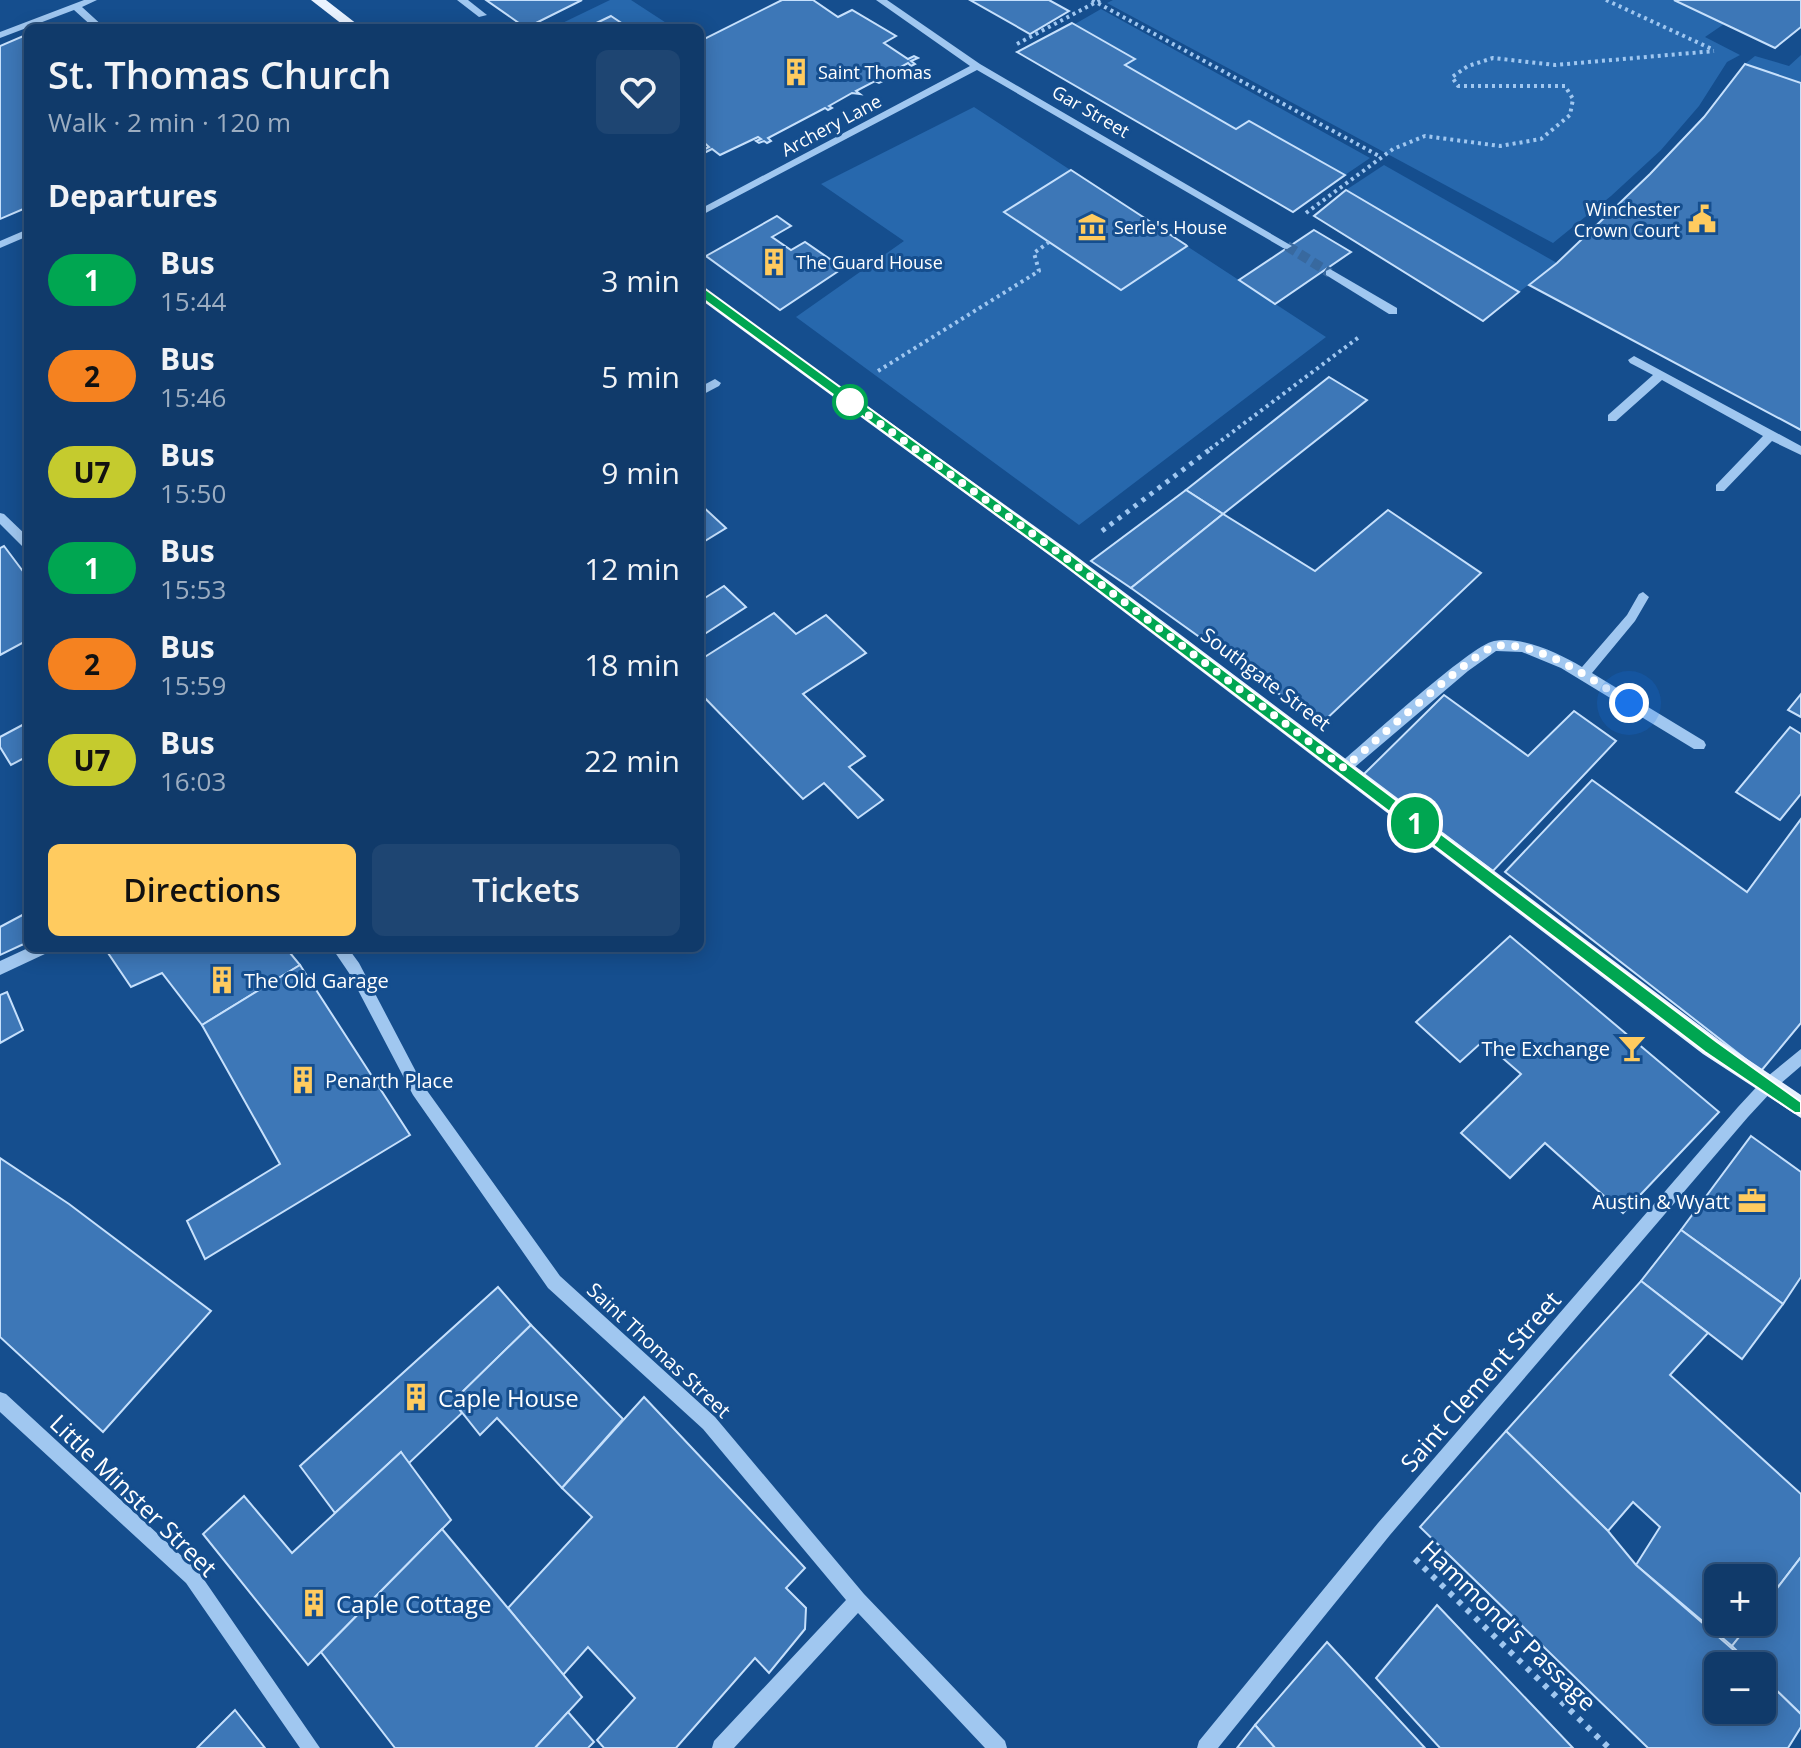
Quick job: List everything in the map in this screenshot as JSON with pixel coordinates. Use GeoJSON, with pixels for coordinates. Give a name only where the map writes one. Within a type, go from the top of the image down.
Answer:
{"type":"FeatureCollection","features":[{"type":"Feature","properties":{"kind":"main road"},"geometry":{"type":"LineString","coordinates":[[318,0],[350,24]]}},
{"type":"Feature","properties":{"kind":"main road","name":"Southgate Street"},"geometry":{"type":"LineString","coordinates":[[704,294],[1066,558],[1711,1047],[1801,1108]]}},
{"type":"Feature","properties":{"kind":"street"},"geometry":{"type":"LineString","coordinates":[[28,24],[92,0]]}},
{"type":"Feature","properties":{"kind":"street"},"geometry":{"type":"LineString","coordinates":[[462,0],[482,15]]}},
{"type":"Feature","properties":{"kind":"street","name":"Gar Street"},"geometry":{"type":"LineString","coordinates":[[881,0],[977,66],[1287,246]]}},
{"type":"Feature","properties":{"kind":"street"},"geometry":{"type":"LineString","coordinates":[[75,6],[95,24]]}},
{"type":"Feature","properties":{"kind":"street"},"geometry":{"type":"LineString","coordinates":[[0,35],[24,26]]}},
{"type":"Feature","properties":{"kind":"street","name":"Archery Lane"},"geometry":{"type":"LineString","coordinates":[[704,211],[977,66]]}},
{"type":"Feature","properties":{"kind":"street"},"geometry":{"type":"LineString","coordinates":[[0,245],[24,234]]}},
{"type":"Feature","properties":{"kind":"street"},"geometry":{"type":"LineString","coordinates":[[1330,273],[1393,311]]}},
{"type":"Feature","properties":{"kind":"street"},"geometry":{"type":"LineString","coordinates":[[1634,360],[1801,451]]}},
{"type":"Feature","properties":{"kind":"street"},"geometry":{"type":"LineString","coordinates":[[1612,418],[1661,375]]}},
{"type":"Feature","properties":{"kind":"street"},"geometry":{"type":"LineString","coordinates":[[704,390],[715,383]]}},
{"type":"Feature","properties":{"kind":"street"},"geometry":{"type":"LineString","coordinates":[[1720,488],[1771,435]]}},
{"type":"Feature","properties":{"kind":"street"},"geometry":{"type":"LineString","coordinates":[[0,517],[24,541]]}},
{"type":"Feature","properties":{"kind":"street"},"geometry":{"type":"LineString","coordinates":[[1583,675],[1631,618],[1643,597]]}},
{"type":"Feature","properties":{"kind":"street"},"geometry":{"type":"LineString","coordinates":[[1344,768],[1463,667],[1494,646],[1523,647],[1566,664],[1699,745]]}},
{"type":"Feature","properties":{"kind":"street"},"geometry":{"type":"LineString","coordinates":[[0,968],[34,952]]}},
{"type":"Feature","properties":{"kind":"street","name":"Saint Thomas Street"},"geometry":{"type":"LineString","coordinates":[[342,952],[354,968],[418,1090],[554,1282],[709,1423],[858,1600],[998,1748]]}},
{"type":"Feature","properties":{"kind":"street","name":"Saint Clement Street"},"geometry":{"type":"LineString","coordinates":[[1206,1748],[1384,1529],[1768,1085],[1801,1056]]}},
{"type":"Feature","properties":{"kind":"street","name":"Little Minster Street"},"geometry":{"type":"LineString","coordinates":[[0,1400],[192,1577],[311,1748]]}},
{"type":"Feature","properties":{"kind":"street"},"geometry":{"type":"LineString","coordinates":[[721,1748],[858,1600]]}},
{"type":"Feature","properties":{"kind":"path"},"geometry":{"type":"LineString","coordinates":[[1273,237],[1381,157],[1425,136],[1500,146],[1541,139],[1570,115],[1573,99],[1565,86],[1458,86],[1452,77],[1480,62],[1493,58],[1555,65],[1714,51],[1606,0]]}},
{"type":"Feature","properties":{"kind":"path"},"geometry":{"type":"LineString","coordinates":[[977,66],[1096,1],[1381,157]]}},
{"type":"Feature","properties":{"kind":"path"},"geometry":{"type":"LineString","coordinates":[[842,396],[1039,271],[1034,253],[1049,242]]}},
{"type":"Feature","properties":{"kind":"path"},"geometry":{"type":"LineString","coordinates":[[1066,558],[1393,311]]}},
{"type":"Feature","properties":{"kind":"path","name":"Hammond's Passage"},"geometry":{"type":"LineString","coordinates":[[1384,1529],[1609,1748]]}},
{"type":"Feature","properties":{"kind":"shaded area"},"geometry":{"type":"Polygon","coordinates":[[[610,0],[631,0],[668,24],[623,24],[611,16],[594,24],[560,24],[610,0]]]}},
{"type":"Feature","properties":{"kind":"shaded area"},"geometry":{"type":"Polygon","coordinates":[[[1113,0],[1674,0],[1724,24],[1705,37],[1740,55],[1727,62],[1699,106],[1661,150],[1553,243],[1107,3],[1113,0]]]}},
{"type":"Feature","properties":{"kind":"shaded area"},"geometry":{"type":"Polygon","coordinates":[[[1101,9],[1370,158],[1345,175],[1249,121],[1236,129],[1125,65],[1135,58],[1075,24],[1101,9]]]}},
{"type":"Feature","properties":{"kind":"shaded area"},"geometry":{"type":"Polygon","coordinates":[[[1801,55],[1801,83],[1745,64],[1755,56],[1789,66],[1801,55]]]}},
{"type":"Feature","properties":{"kind":"shaded area"},"geometry":{"type":"Polygon","coordinates":[[[974,107],[1326,337],[1079,525],[796,317],[904,241],[821,184],[974,107]]]}},
{"type":"Feature","properties":{"kind":"shaded area"},"geometry":{"type":"Polygon","coordinates":[[[1384,165],[1557,263],[1519,292],[1346,190],[1384,165]]]}},
{"type":"Feature","properties":{"kind":"building"},"geometry":{"type":"Polygon","coordinates":[[[486,0],[582,0],[534,24],[520,24],[486,0]]]}},
{"type":"Feature","properties":{"kind":"building","name":"Saint Thomas"},"geometry":{"type":"Polygon","coordinates":[[[782,0],[813,0],[838,17],[852,10],[896,36],[884,43],[908,59],[918,58],[911,61],[915,64],[911,66],[908,63],[879,79],[883,81],[875,81],[856,91],[860,94],[852,93],[829,106],[832,108],[825,108],[768,138],[771,141],[767,143],[756,141],[761,139],[758,137],[720,155],[712,149],[704,151],[709,147],[704,143],[704,39],[782,0]]]}},
{"type":"Feature","properties":{"kind":"building"},"geometry":{"type":"Polygon","coordinates":[[[970,0],[1049,0],[1069,11],[1030,34],[970,0]]]}},
{"type":"Feature","properties":{"kind":"building"},"geometry":{"type":"Polygon","coordinates":[[[1674,0],[1801,0],[1801,27],[1775,48],[1674,0]]]}},
{"type":"Feature","properties":{"kind":"building"},"geometry":{"type":"Polygon","coordinates":[[[611,16],[623,24],[594,24],[611,16]]]}},
{"type":"Feature","properties":{"kind":"building"},"geometry":{"type":"Polygon","coordinates":[[[1072,23],[1135,59],[1125,65],[1236,129],[1249,121],[1345,175],[1293,212],[1017,52],[1072,23]]]}},
{"type":"Feature","properties":{"kind":"building"},"geometry":{"type":"Polygon","coordinates":[[[24,36],[24,209],[0,219],[0,46],[24,36]]]}},
{"type":"Feature","properties":{"kind":"building","name":"Winchester Crown Court"},"geometry":{"type":"Polygon","coordinates":[[[1745,64],[1801,83],[1801,430],[1529,285],[1557,263],[1650,174],[1704,117],[1745,64]]]}},
{"type":"Feature","properties":{"kind":"building","name":"Serle's House"},"geometry":{"type":"Polygon","coordinates":[[[1071,170],[1187,246],[1121,290],[1004,212],[1071,170]]]}},
{"type":"Feature","properties":{"kind":"building"},"geometry":{"type":"Polygon","coordinates":[[[1346,190],[1519,292],[1483,321],[1314,216],[1346,190]]]}},
{"type":"Feature","properties":{"kind":"building","name":"The Guard House"},"geometry":{"type":"Polygon","coordinates":[[[777,216],[791,226],[772,237],[791,250],[805,242],[843,268],[780,310],[706,256],[777,216]]]}},
{"type":"Feature","properties":{"kind":"building"},"geometry":{"type":"Polygon","coordinates":[[[1314,230],[1351,252],[1275,304],[1239,280],[1314,230]]]}},
{"type":"Feature","properties":{"kind":"building"},"geometry":{"type":"Polygon","coordinates":[[[1329,377],[1367,400],[1223,514],[1186,490],[1329,377]]]}},
{"type":"Feature","properties":{"kind":"building"},"geometry":{"type":"Polygon","coordinates":[[[1186,490],[1223,514],[1131,588],[1091,561],[1186,490]]]}},
{"type":"Feature","properties":{"kind":"building"},"geometry":{"type":"Polygon","coordinates":[[[704,508],[726,528],[704,542],[704,508]]]}},
{"type":"Feature","properties":{"kind":"building"},"geometry":{"type":"Polygon","coordinates":[[[1388,510],[1481,573],[1321,724],[1131,588],[1223,514],[1315,571],[1388,510]]]}},
{"type":"Feature","properties":{"kind":"building"},"geometry":{"type":"Polygon","coordinates":[[[4,546],[24,573],[24,642],[0,655],[0,548],[4,546]]]}},
{"type":"Feature","properties":{"kind":"building"},"geometry":{"type":"Polygon","coordinates":[[[724,586],[746,607],[704,634],[704,598],[724,586]]]}},
{"type":"Feature","properties":{"kind":"building"},"geometry":{"type":"Polygon","coordinates":[[[774,613],[796,634],[826,615],[866,653],[803,694],[865,756],[849,767],[883,800],[858,818],[824,783],[803,799],[704,697],[704,657],[774,613]]]}},
{"type":"Feature","properties":{"kind":"building"},"geometry":{"type":"Polygon","coordinates":[[[1801,694],[1801,717],[1788,710],[1801,694]]]}},
{"type":"Feature","properties":{"kind":"building"},"geometry":{"type":"Polygon","coordinates":[[[1444,695],[1528,756],[1574,711],[1616,741],[1493,871],[1363,775],[1444,695]]]}},
{"type":"Feature","properties":{"kind":"building"},"geometry":{"type":"Polygon","coordinates":[[[24,724],[24,758],[11,765],[0,747],[0,737],[24,724]]]}},
{"type":"Feature","properties":{"kind":"building"},"geometry":{"type":"Polygon","coordinates":[[[1790,727],[1801,734],[1801,794],[1780,820],[1736,792],[1790,727]]]}},
{"type":"Feature","properties":{"kind":"building"},"geometry":{"type":"Polygon","coordinates":[[[1592,780],[1747,892],[1801,819],[1801,1023],[1761,1071],[1505,872],[1592,780]]]}},
{"type":"Feature","properties":{"kind":"building"},"geometry":{"type":"Polygon","coordinates":[[[24,914],[24,944],[0,955],[0,927],[24,914]]]}},
{"type":"Feature","properties":{"kind":"building"},"geometry":{"type":"Polygon","coordinates":[[[1510,936],[1719,1112],[1623,1213],[1545,1143],[1510,1178],[1461,1133],[1521,1074],[1483,1041],[1460,1062],[1416,1022],[1510,936]]]}},
{"type":"Feature","properties":{"kind":"building","name":"The Old Garage"},"geometry":{"type":"Polygon","coordinates":[[[107,952],[289,952],[300,965],[202,1025],[162,973],[131,987],[107,952]]]}},
{"type":"Feature","properties":{"kind":"building","name":"Penarth Place"},"geometry":{"type":"Polygon","coordinates":[[[300,965],[410,1135],[205,1259],[187,1221],[280,1164],[202,1025],[300,965]]]}},
{"type":"Feature","properties":{"kind":"building"},"geometry":{"type":"Polygon","coordinates":[[[7,992],[23,1030],[0,1043],[0,995],[7,992]]]}},
{"type":"Feature","properties":{"kind":"building","name":"Austin & Wyatt"},"geometry":{"type":"Polygon","coordinates":[[[1751,1136],[1801,1172],[1801,1277],[1783,1304],[1681,1230],[1751,1136]]]}},
{"type":"Feature","properties":{"kind":"building"},"geometry":{"type":"Polygon","coordinates":[[[0,1158],[69,1204],[211,1311],[103,1432],[0,1337],[0,1158]]]}},
{"type":"Feature","properties":{"kind":"building"},"geometry":{"type":"Polygon","coordinates":[[[1681,1230],[1783,1304],[1742,1359],[1641,1281],[1681,1230]]]}},
{"type":"Feature","properties":{"kind":"building"},"geometry":{"type":"Polygon","coordinates":[[[1641,1281],[1708,1333],[1670,1375],[1801,1494],[1801,1557],[1776,1590],[1776,1564],[1704,1564],[1704,1622],[1636,1565],[1660,1527],[1633,1502],[1608,1531],[1506,1431],[1641,1281]]]}},
{"type":"Feature","properties":{"kind":"building","name":"Caple House"},"geometry":{"type":"Polygon","coordinates":[[[498,1287],[531,1325],[453,1401],[462,1413],[408,1464],[401,1452],[335,1513],[300,1466],[498,1287]]]}},
{"type":"Feature","properties":{"kind":"building"},"geometry":{"type":"Polygon","coordinates":[[[531,1325],[623,1419],[562,1488],[497,1418],[480,1435],[453,1401],[531,1325]]]}},
{"type":"Feature","properties":{"kind":"building"},"geometry":{"type":"Polygon","coordinates":[[[644,1397],[805,1568],[786,1588],[806,1608],[805,1629],[769,1673],[755,1658],[676,1748],[604,1748],[597,1740],[635,1698],[588,1647],[563,1675],[508,1608],[592,1517],[562,1488],[644,1397]]]}},
{"type":"Feature","properties":{"kind":"building"},"geometry":{"type":"Polygon","coordinates":[[[1506,1431],[1608,1531],[1636,1565],[1704,1624],[1704,1636],[1718,1636],[1736,1652],[1704,1652],[1704,1724],[1776,1724],[1776,1690],[1801,1714],[1801,1727],[1788,1748],[1648,1748],[1420,1527],[1506,1431]]]}},
{"type":"Feature","properties":{"kind":"building","name":"Caple Cottage"},"geometry":{"type":"Polygon","coordinates":[[[401,1452],[451,1520],[308,1665],[203,1534],[244,1496],[292,1553],[401,1452]]]}},
{"type":"Feature","properties":{"kind":"building"},"geometry":{"type":"Polygon","coordinates":[[[442,1529],[582,1697],[535,1748],[395,1748],[321,1652],[442,1529]]]}},
{"type":"Feature","properties":{"kind":"building"},"geometry":{"type":"Polygon","coordinates":[[[1801,1557],[1801,1714],[1776,1690],[1776,1652],[1738,1652],[1732,1646],[1740,1636],[1776,1636],[1776,1590],[1801,1557]]]}},
{"type":"Feature","properties":{"kind":"building"},"geometry":{"type":"Polygon","coordinates":[[[1437,1605],[1573,1748],[1440,1748],[1376,1678],[1437,1605]]]}},
{"type":"Feature","properties":{"kind":"building"},"geometry":{"type":"Polygon","coordinates":[[[1720,1636],[1740,1636],[1732,1646],[1720,1636]]]}},
{"type":"Feature","properties":{"kind":"building"},"geometry":{"type":"Polygon","coordinates":[[[1327,1642],[1425,1748],[1275,1748],[1255,1725],[1327,1642]]]}},
{"type":"Feature","properties":{"kind":"building"},"geometry":{"type":"Polygon","coordinates":[[[235,1710],[265,1748],[197,1748],[235,1710]]]}},
{"type":"Feature","properties":{"kind":"building"},"geometry":{"type":"Polygon","coordinates":[[[568,1712],[594,1742],[588,1748],[535,1748],[568,1712]]]}},
{"type":"Feature","properties":{"kind":"building"},"geometry":{"type":"Polygon","coordinates":[[[1255,1725],[1275,1748],[1237,1748],[1255,1725]]]}},
{"type":"Feature","properties":{"kind":"tunnel"},"geometry":{"type":"LineString","coordinates":[[1287,246],[1330,273]]}},
{"type":"Feature","properties":{"kind":"bus line","name":"1"},"geometry":{"type":"LineString","coordinates":[[704,294],[1066,558],[1711,1047],[1801,1108]]}},
{"type":"Feature","properties":{"kind":"place","name":"Saint Thomas"},"geometry":{"type":"Point","coordinates":[796,72]}},
{"type":"Feature","properties":{"kind":"place","name":"Winchester Crown Court"},"geometry":{"type":"Point","coordinates":[1702,219]}},
{"type":"Feature","properties":{"kind":"place","name":"Serle's House"},"geometry":{"type":"Point","coordinates":[1092,227]}},
{"type":"Feature","properties":{"kind":"place","name":"The Guard House"},"geometry":{"type":"Point","coordinates":[774,262]}},
{"type":"Feature","properties":{"kind":"place","name":"The Old Garage"},"geometry":{"type":"Point","coordinates":[222,980]}},
{"type":"Feature","properties":{"kind":"place","name":"The Exchange"},"geometry":{"type":"Point","coordinates":[1632,1048]}},
{"type":"Feature","properties":{"kind":"place","name":"Penarth Place"},"geometry":{"type":"Point","coordinates":[303,1080]}},
{"type":"Feature","properties":{"kind":"place","name":"Austin & Wyatt"},"geometry":{"type":"Point","coordinates":[1752,1201]}},
{"type":"Feature","properties":{"kind":"place","name":"Caple House"},"geometry":{"type":"Point","coordinates":[416,1397]}},
{"type":"Feature","properties":{"kind":"place","name":"Caple Cottage"},"geometry":{"type":"Point","coordinates":[314,1603]}},
{"type":"Feature","properties":{"kind":"route"},"geometry":{"type":"LineString","coordinates":[[850,402],[842,396],[1066,558],[1344,768],[1463,667],[1494,646],[1523,647],[1566,664],[1629,703]]}}]}
